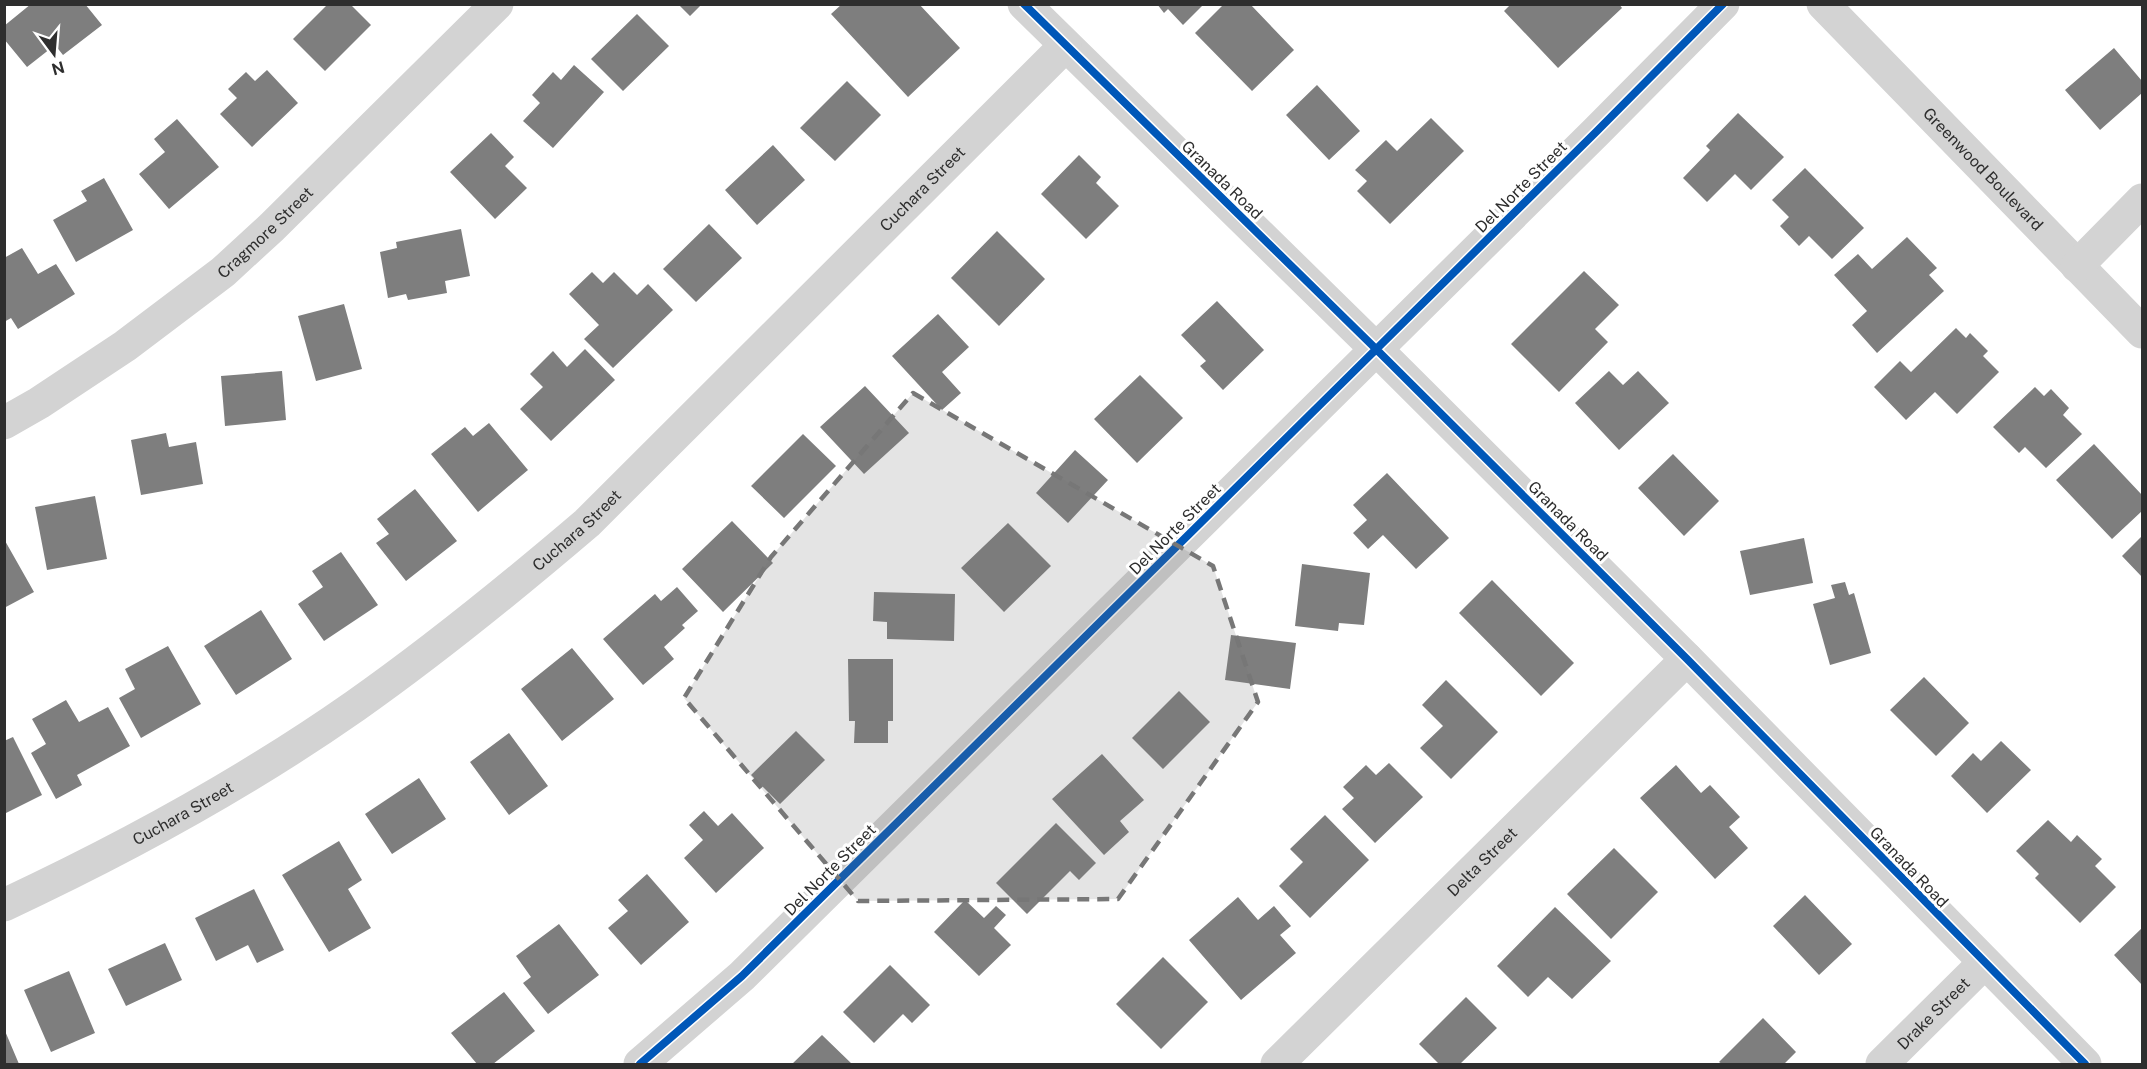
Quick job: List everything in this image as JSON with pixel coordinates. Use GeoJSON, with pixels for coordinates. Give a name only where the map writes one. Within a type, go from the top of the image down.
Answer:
{"type":"FeatureCollection","features":[{"type":"Feature","properties":{"kind":"street","name":"Cragmore Street"},"geometry":{"type":"LineString","coordinates":[[4,423],[39,403],[125,346],[223,272],[281,219],[497,4]]}},
{"type":"Feature","properties":{"kind":"street","name":"Granada Road"},"geometry":{"type":"LineString","coordinates":[[1024,4],[1376,348],[1687,659],[2085,1065]]}},
{"type":"Feature","properties":{"kind":"street","name":"Del Norte Street"},"geometry":{"type":"LineString","coordinates":[[640,1065],[742,976],[1723,4]]}},
{"type":"Feature","properties":{"kind":"street","name":"Greenwood Boulevard"},"geometry":{"type":"LineString","coordinates":[[1823,4],[2142,332]]}},
{"type":"Feature","properties":{"kind":"street","name":"Cuchara Street"},"geometry":{"type":"LineString","coordinates":[[4,905],[70,875],[167,823],[260,768],[353,707],[430,652],[516,584],[587,523],[1065,46]]}},
{"type":"Feature","properties":{"kind":"street"},"geometry":{"type":"LineString","coordinates":[[2077,266],[2142,200]]}},
{"type":"Feature","properties":{"kind":"street","name":"Delta Street"},"geometry":{"type":"LineString","coordinates":[[1277,1065],[1687,659]]}},
{"type":"Feature","properties":{"kind":"street","name":"Drake Street"},"geometry":{"type":"LineString","coordinates":[[1882,1065],[1984,963]]}},
{"type":"Feature","properties":{"kind":"highlighted area"},"geometry":{"type":"Polygon","coordinates":[[[913,393],[1213,566],[1258,702],[1118,899],[858,901],[684,698],[771,557],[913,393]]]}},
{"type":"Feature","properties":{"kind":"building"},"geometry":{"type":"Polygon","coordinates":[[[31,4],[85,4],[102,25],[63,55],[55,45],[27,67],[4,39],[4,26],[31,4]]]}},
{"type":"Feature","properties":{"kind":"building"},"geometry":{"type":"Polygon","coordinates":[[[328,4],[350,4],[371,25],[325,71],[293,39],[328,4]]]}},
{"type":"Feature","properties":{"kind":"building"},"geometry":{"type":"Polygon","coordinates":[[[678,4],[702,4],[690,16],[678,4]]]}},
{"type":"Feature","properties":{"kind":"building"},"geometry":{"type":"Polygon","coordinates":[[[842,4],[919,4],[960,48],[908,97],[831,14],[842,4]]]}},
{"type":"Feature","properties":{"kind":"building"},"geometry":{"type":"Polygon","coordinates":[[[1157,4],[1204,4],[1183,25],[1168,9],[1164,13],[1157,4]]]}},
{"type":"Feature","properties":{"kind":"building"},"geometry":{"type":"Polygon","coordinates":[[[1224,4],[1250,4],[1294,50],[1252,91],[1195,33],[1224,4]]]}},
{"type":"Feature","properties":{"kind":"building"},"geometry":{"type":"Polygon","coordinates":[[[1511,4],[1619,4],[1622,8],[1558,68],[1504,11],[1511,4]]]}},
{"type":"Feature","properties":{"kind":"building"},"geometry":{"type":"Polygon","coordinates":[[[637,14],[669,46],[623,91],[591,59],[637,14]]]}},
{"type":"Feature","properties":{"kind":"building"},"geometry":{"type":"Polygon","coordinates":[[[2114,48],[2142,81],[2142,93],[2100,130],[2065,90],[2114,48]]]}},
{"type":"Feature","properties":{"kind":"building"},"geometry":{"type":"Polygon","coordinates":[[[574,65],[604,92],[553,148],[523,121],[540,103],[532,95],[553,72],[561,80],[574,65]]]}},
{"type":"Feature","properties":{"kind":"building"},"geometry":{"type":"Polygon","coordinates":[[[267,70],[298,103],[252,147],[220,114],[237,98],[228,89],[246,72],[255,81],[267,70]]]}},
{"type":"Feature","properties":{"kind":"building"},"geometry":{"type":"Polygon","coordinates":[[[847,81],[881,115],[835,161],[800,128],[847,81]]]}},
{"type":"Feature","properties":{"kind":"building"},"geometry":{"type":"Polygon","coordinates":[[[1317,85],[1360,131],[1329,160],[1286,115],[1317,85]]]}},
{"type":"Feature","properties":{"kind":"building"},"geometry":{"type":"Polygon","coordinates":[[[1738,113],[1784,157],[1751,190],[1735,174],[1707,202],[1683,178],[1710,150],[1706,146],[1738,113]]]}},
{"type":"Feature","properties":{"kind":"building"},"geometry":{"type":"Polygon","coordinates":[[[1431,118],[1464,151],[1390,224],[1357,191],[1367,181],[1355,170],[1386,140],[1397,151],[1431,118]]]}},
{"type":"Feature","properties":{"kind":"building"},"geometry":{"type":"Polygon","coordinates":[[[177,119],[219,167],[169,209],[139,174],[165,152],[154,139],[177,119]]]}},
{"type":"Feature","properties":{"kind":"building"},"geometry":{"type":"Polygon","coordinates":[[[491,133],[514,157],[505,166],[527,188],[495,219],[450,172],[491,133]]]}},
{"type":"Feature","properties":{"kind":"building"},"geometry":{"type":"Polygon","coordinates":[[[773,145],[805,180],[757,225],[725,190],[773,145]]]}},
{"type":"Feature","properties":{"kind":"building"},"geometry":{"type":"Polygon","coordinates":[[[1079,155],[1101,177],[1096,183],[1119,206],[1086,239],[1041,194],[1079,155]]]}},
{"type":"Feature","properties":{"kind":"building"},"geometry":{"type":"Polygon","coordinates":[[[1805,168],[1864,228],[1832,259],[1809,236],[1799,246],[1780,226],[1789,217],[1772,200],[1805,168]]]}},
{"type":"Feature","properties":{"kind":"building"},"geometry":{"type":"Polygon","coordinates":[[[104,178],[133,230],[76,262],[53,220],[87,201],[81,191],[104,178]]]}},
{"type":"Feature","properties":{"kind":"building"},"geometry":{"type":"Polygon","coordinates":[[[709,224],[742,258],[696,302],[663,269],[709,224]]]}},
{"type":"Feature","properties":{"kind":"building"},"geometry":{"type":"Polygon","coordinates":[[[461,229],[470,276],[445,281],[447,293],[408,300],[406,294],[388,298],[380,252],[397,248],[396,242],[461,229]]]}},
{"type":"Feature","properties":{"kind":"building"},"geometry":{"type":"Polygon","coordinates":[[[997,231],[1045,279],[999,326],[951,278],[997,231]]]}},
{"type":"Feature","properties":{"kind":"building"},"geometry":{"type":"Polygon","coordinates":[[[1907,237],[1937,268],[1929,275],[1944,291],[1877,353],[1852,325],[1867,311],[1834,275],[1858,254],[1872,269],[1907,237]]]}},
{"type":"Feature","properties":{"kind":"building"},"geometry":{"type":"Polygon","coordinates":[[[22,248],[38,274],[56,264],[75,294],[18,329],[11,318],[4,322],[4,258],[22,248]]]}},
{"type":"Feature","properties":{"kind":"building"},"geometry":{"type":"Polygon","coordinates":[[[1584,271],[1619,305],[1595,329],[1608,342],[1559,392],[1511,344],[1584,271]]]}},
{"type":"Feature","properties":{"kind":"building"},"geometry":{"type":"Polygon","coordinates":[[[592,272],[603,283],[614,272],[637,295],[648,284],[673,310],[613,368],[584,339],[599,325],[569,294],[592,272]]]}},
{"type":"Feature","properties":{"kind":"building"},"geometry":{"type":"Polygon","coordinates":[[[1217,301],[1264,350],[1223,390],[1200,366],[1206,361],[1181,335],[1217,301]]]}},
{"type":"Feature","properties":{"kind":"building"},"geometry":{"type":"Polygon","coordinates":[[[344,304],[362,369],[316,381],[298,316],[344,304]]]}},
{"type":"Feature","properties":{"kind":"building"},"geometry":{"type":"Polygon","coordinates":[[[938,314],[969,347],[942,372],[961,393],[942,410],[892,356],[938,314]]]}},
{"type":"Feature","properties":{"kind":"building"},"geometry":{"type":"Polygon","coordinates":[[[1956,328],[1966,338],[1970,333],[1988,351],[1983,356],[1999,372],[1957,414],[1935,392],[1906,420],[1874,387],[1900,361],[1911,372],[1956,328]]]}},
{"type":"Feature","properties":{"kind":"building"},"geometry":{"type":"Polygon","coordinates":[[[585,349],[615,380],[551,441],[520,409],[543,387],[530,374],[553,351],[567,367],[585,349]]]}},
{"type":"Feature","properties":{"kind":"building"},"geometry":{"type":"Polygon","coordinates":[[[282,371],[286,420],[225,426],[221,376],[282,371]]]}},
{"type":"Feature","properties":{"kind":"building"},"geometry":{"type":"Polygon","coordinates":[[[1609,371],[1623,385],[1638,371],[1669,403],[1619,450],[1575,403],[1609,371]]]}},
{"type":"Feature","properties":{"kind":"building"},"geometry":{"type":"Polygon","coordinates":[[[1140,375],[1183,418],[1137,463],[1094,419],[1140,375]]]}},
{"type":"Feature","properties":{"kind":"building"},"geometry":{"type":"Polygon","coordinates":[[[865,386],[909,433],[864,474],[820,427],[865,386]]]}},
{"type":"Feature","properties":{"kind":"building"},"geometry":{"type":"Polygon","coordinates":[[[2035,387],[2044,396],[2051,389],[2069,408],[2063,415],[2082,434],[2046,468],[2025,447],[2019,453],[1993,427],[2035,387]]]}},
{"type":"Feature","properties":{"kind":"building"},"geometry":{"type":"Polygon","coordinates":[[[489,423],[528,470],[478,512],[431,454],[465,427],[473,436],[489,423]]]}},
{"type":"Feature","properties":{"kind":"building"},"geometry":{"type":"Polygon","coordinates":[[[166,433],[169,447],[196,442],[203,484],[141,495],[131,440],[166,433]]]}},
{"type":"Feature","properties":{"kind":"building"},"geometry":{"type":"Polygon","coordinates":[[[803,434],[836,466],[784,518],[751,486],[803,434]]]}},
{"type":"Feature","properties":{"kind":"building"},"geometry":{"type":"Polygon","coordinates":[[[2094,444],[2142,495],[2142,511],[2112,539],[2056,480],[2094,444]]]}},
{"type":"Feature","properties":{"kind":"building"},"geometry":{"type":"Polygon","coordinates":[[[1075,450],[1108,480],[1068,523],[1036,493],[1075,450]]]}},
{"type":"Feature","properties":{"kind":"building"},"geometry":{"type":"Polygon","coordinates":[[[1673,454],[1719,501],[1684,536],[1638,488],[1673,454]]]}},
{"type":"Feature","properties":{"kind":"building"},"geometry":{"type":"Polygon","coordinates":[[[1387,473],[1449,538],[1416,569],[1383,535],[1368,549],[1353,533],[1367,520],[1353,505],[1387,473]]]}},
{"type":"Feature","properties":{"kind":"building"},"geometry":{"type":"Polygon","coordinates":[[[415,489],[457,541],[406,581],[376,543],[389,534],[377,519],[415,489]]]}},
{"type":"Feature","properties":{"kind":"building"},"geometry":{"type":"Polygon","coordinates":[[[95,496],[107,559],[47,570],[35,507],[95,496]]]}},
{"type":"Feature","properties":{"kind":"building"},"geometry":{"type":"Polygon","coordinates":[[[732,521],[773,563],[723,612],[682,569],[732,521]]]}},
{"type":"Feature","properties":{"kind":"building"},"geometry":{"type":"Polygon","coordinates":[[[1008,523],[1051,566],[1004,612],[961,568],[1008,523]]]}},
{"type":"Feature","properties":{"kind":"building"},"geometry":{"type":"Polygon","coordinates":[[[2142,536],[2142,577],[2122,556],[2142,536]]]}},
{"type":"Feature","properties":{"kind":"building"},"geometry":{"type":"Polygon","coordinates":[[[1804,538],[1813,583],[1750,595],[1740,551],[1804,538]]]}},
{"type":"Feature","properties":{"kind":"building"},"geometry":{"type":"Polygon","coordinates":[[[4,539],[34,592],[4,608],[4,539]]]}},
{"type":"Feature","properties":{"kind":"building"},"geometry":{"type":"Polygon","coordinates":[[[341,552],[378,605],[324,641],[298,604],[323,587],[312,571],[341,552]]]}},
{"type":"Feature","properties":{"kind":"building"},"geometry":{"type":"Polygon","coordinates":[[[1302,564],[1370,573],[1364,625],[1339,623],[1338,631],[1295,626],[1302,564]]]}},
{"type":"Feature","properties":{"kind":"building"},"geometry":{"type":"Polygon","coordinates":[[[1492,580],[1574,663],[1541,696],[1459,613],[1492,580]]]}},
{"type":"Feature","properties":{"kind":"building"},"geometry":{"type":"Polygon","coordinates":[[[1845,582],[1849,595],[1854,593],[1871,653],[1830,665],[1813,604],[1835,598],[1831,585],[1845,582]]]}},
{"type":"Feature","properties":{"kind":"building"},"geometry":{"type":"Polygon","coordinates":[[[677,587],[698,611],[682,625],[685,628],[664,647],[674,659],[643,685],[603,639],[655,594],[661,601],[677,587]]]}},
{"type":"Feature","properties":{"kind":"building"},"geometry":{"type":"Polygon","coordinates":[[[874,592],[955,594],[954,641],[887,639],[887,622],[873,621],[874,592]]]}},
{"type":"Feature","properties":{"kind":"building"},"geometry":{"type":"Polygon","coordinates":[[[261,610],[292,659],[236,695],[204,646],[261,610]]]}},
{"type":"Feature","properties":{"kind":"building"},"geometry":{"type":"Polygon","coordinates":[[[1231,635],[1296,643],[1290,689],[1225,680],[1231,635]]]}},
{"type":"Feature","properties":{"kind":"building"},"geometry":{"type":"Polygon","coordinates":[[[168,646],[201,704],[141,738],[119,698],[135,689],[125,669],[168,646]]]}},
{"type":"Feature","properties":{"kind":"building"},"geometry":{"type":"Polygon","coordinates":[[[572,648],[614,699],[562,741],[521,689],[572,648]]]}},
{"type":"Feature","properties":{"kind":"building"},"geometry":{"type":"Polygon","coordinates":[[[848,659],[893,659],[893,721],[888,721],[888,743],[854,743],[855,721],[849,721],[848,659]]]}},
{"type":"Feature","properties":{"kind":"building"},"geometry":{"type":"Polygon","coordinates":[[[1924,677],[1969,723],[1936,756],[1890,710],[1924,677]]]}},
{"type":"Feature","properties":{"kind":"building"},"geometry":{"type":"Polygon","coordinates":[[[1446,680],[1498,732],[1451,779],[1420,748],[1443,726],[1422,705],[1446,680]]]}},
{"type":"Feature","properties":{"kind":"building"},"geometry":{"type":"Polygon","coordinates":[[[1179,691],[1210,722],[1163,769],[1132,738],[1179,691]]]}},
{"type":"Feature","properties":{"kind":"building"},"geometry":{"type":"Polygon","coordinates":[[[66,700],[79,722],[108,707],[130,746],[77,775],[82,785],[56,799],[31,753],[46,744],[32,719],[66,700]]]}},
{"type":"Feature","properties":{"kind":"building"},"geometry":{"type":"Polygon","coordinates":[[[796,731],[825,760],[780,804],[751,775],[796,731]]]}},
{"type":"Feature","properties":{"kind":"building"},"geometry":{"type":"Polygon","coordinates":[[[509,733],[548,786],[509,815],[470,762],[509,733]]]}},
{"type":"Feature","properties":{"kind":"building"},"geometry":{"type":"Polygon","coordinates":[[[13,737],[42,795],[4,814],[4,741],[13,737]]]}},
{"type":"Feature","properties":{"kind":"building"},"geometry":{"type":"Polygon","coordinates":[[[2001,741],[2031,770],[1987,813],[1951,776],[1973,753],[1981,761],[2001,741]]]}},
{"type":"Feature","properties":{"kind":"building"},"geometry":{"type":"Polygon","coordinates":[[[1102,754],[1144,800],[1120,821],[1129,832],[1104,855],[1052,799],[1102,754]]]}},
{"type":"Feature","properties":{"kind":"building"},"geometry":{"type":"Polygon","coordinates":[[[1389,763],[1423,797],[1375,843],[1342,809],[1354,798],[1343,787],[1366,765],[1376,775],[1389,763]]]}},
{"type":"Feature","properties":{"kind":"building"},"geometry":{"type":"Polygon","coordinates":[[[1676,765],[1701,793],[1710,785],[1740,817],[1729,827],[1748,848],[1715,879],[1640,798],[1676,765]]]}},
{"type":"Feature","properties":{"kind":"building"},"geometry":{"type":"Polygon","coordinates":[[[419,778],[446,819],[392,854],[365,814],[419,778]]]}},
{"type":"Feature","properties":{"kind":"building"},"geometry":{"type":"Polygon","coordinates":[[[704,811],[718,826],[732,813],[764,848],[716,893],[684,858],[703,840],[689,825],[704,811]]]}},
{"type":"Feature","properties":{"kind":"building"},"geometry":{"type":"Polygon","coordinates":[[[1325,815],[1369,860],[1310,918],[1279,886],[1303,862],[1290,849],[1325,815]]]}},
{"type":"Feature","properties":{"kind":"building"},"geometry":{"type":"Polygon","coordinates":[[[2048,820],[2071,842],[2077,835],[2102,859],[2095,866],[2116,887],[2080,923],[2035,878],[2039,874],[2016,851],[2048,820]]]}},
{"type":"Feature","properties":{"kind":"building"},"geometry":{"type":"Polygon","coordinates":[[[1056,823],[1096,863],[1079,880],[1070,871],[1027,914],[996,883],[1056,823]]]}},
{"type":"Feature","properties":{"kind":"building"},"geometry":{"type":"Polygon","coordinates":[[[339,841],[362,880],[348,889],[371,928],[329,952],[282,875],[339,841]]]}},
{"type":"Feature","properties":{"kind":"building"},"geometry":{"type":"Polygon","coordinates":[[[1614,848],[1658,892],[1611,939],[1567,894],[1614,848]]]}},
{"type":"Feature","properties":{"kind":"building"},"geometry":{"type":"Polygon","coordinates":[[[647,874],[689,922],[641,965],[608,928],[628,911],[618,900],[647,874]]]}},
{"type":"Feature","properties":{"kind":"building"},"geometry":{"type":"Polygon","coordinates":[[[254,889],[284,950],[257,963],[248,945],[216,961],[195,918],[254,889]]]}},
{"type":"Feature","properties":{"kind":"building"},"geometry":{"type":"Polygon","coordinates":[[[1805,895],[1852,944],[1819,975],[1773,926],[1805,895]]]}},
{"type":"Feature","properties":{"kind":"building"},"geometry":{"type":"Polygon","coordinates":[[[1238,897],[1258,920],[1274,906],[1291,926],[1280,935],[1296,953],[1241,1000],[1189,940],[1238,897]]]}},
{"type":"Feature","properties":{"kind":"building"},"geometry":{"type":"Polygon","coordinates":[[[965,900],[984,918],[996,906],[1006,915],[994,928],[1011,945],[979,976],[934,932],[965,900]]]}},
{"type":"Feature","properties":{"kind":"building"},"geometry":{"type":"Polygon","coordinates":[[[1555,907],[1611,961],[1572,999],[1548,977],[1528,997],[1497,966],[1555,907]]]}},
{"type":"Feature","properties":{"kind":"building"},"geometry":{"type":"Polygon","coordinates":[[[559,924],[599,975],[548,1014],[523,983],[531,977],[516,956],[559,924]]]}},
{"type":"Feature","properties":{"kind":"building"},"geometry":{"type":"Polygon","coordinates":[[[2142,928],[2142,985],[2114,955],[2142,928]]]}},
{"type":"Feature","properties":{"kind":"building"},"geometry":{"type":"Polygon","coordinates":[[[165,943],[182,980],[126,1006],[108,969],[165,943]]]}},
{"type":"Feature","properties":{"kind":"building"},"geometry":{"type":"Polygon","coordinates":[[[1163,957],[1208,1002],[1161,1049],[1116,1004],[1163,957]]]}},
{"type":"Feature","properties":{"kind":"building"},"geometry":{"type":"Polygon","coordinates":[[[890,965],[930,1005],[912,1023],[903,1014],[874,1043],[843,1012],[890,965]]]}},
{"type":"Feature","properties":{"kind":"building"},"geometry":{"type":"Polygon","coordinates":[[[69,971],[95,1033],[51,1052],[24,990],[69,971]]]}},
{"type":"Feature","properties":{"kind":"building"},"geometry":{"type":"Polygon","coordinates":[[[504,992],[535,1031],[493,1064],[477,1064],[451,1033],[504,992]]]}},
{"type":"Feature","properties":{"kind":"building"},"geometry":{"type":"Polygon","coordinates":[[[1466,997],[1497,1028],[1460,1064],[1439,1064],[1419,1044],[1466,997]]]}},
{"type":"Feature","properties":{"kind":"building"},"geometry":{"type":"Polygon","coordinates":[[[1763,1018],[1796,1052],[1784,1064],[1722,1064],[1719,1062],[1763,1018]]]}},
{"type":"Feature","properties":{"kind":"building"},"geometry":{"type":"Polygon","coordinates":[[[5,1031],[19,1064],[4,1064],[5,1031]]]}},
{"type":"Feature","properties":{"kind":"building"},"geometry":{"type":"Polygon","coordinates":[[[822,1035],[852,1064],[792,1064],[822,1035]]]}},
{"type":"Feature","properties":{"kind":"cycle path"},"geometry":{"type":"LineString","coordinates":[[1024,4],[1376,349],[1687,659],[2085,1064]]}},
{"type":"Feature","properties":{"kind":"cycle path"},"geometry":{"type":"LineString","coordinates":[[640,1064],[742,976],[1723,4]]}}]}
